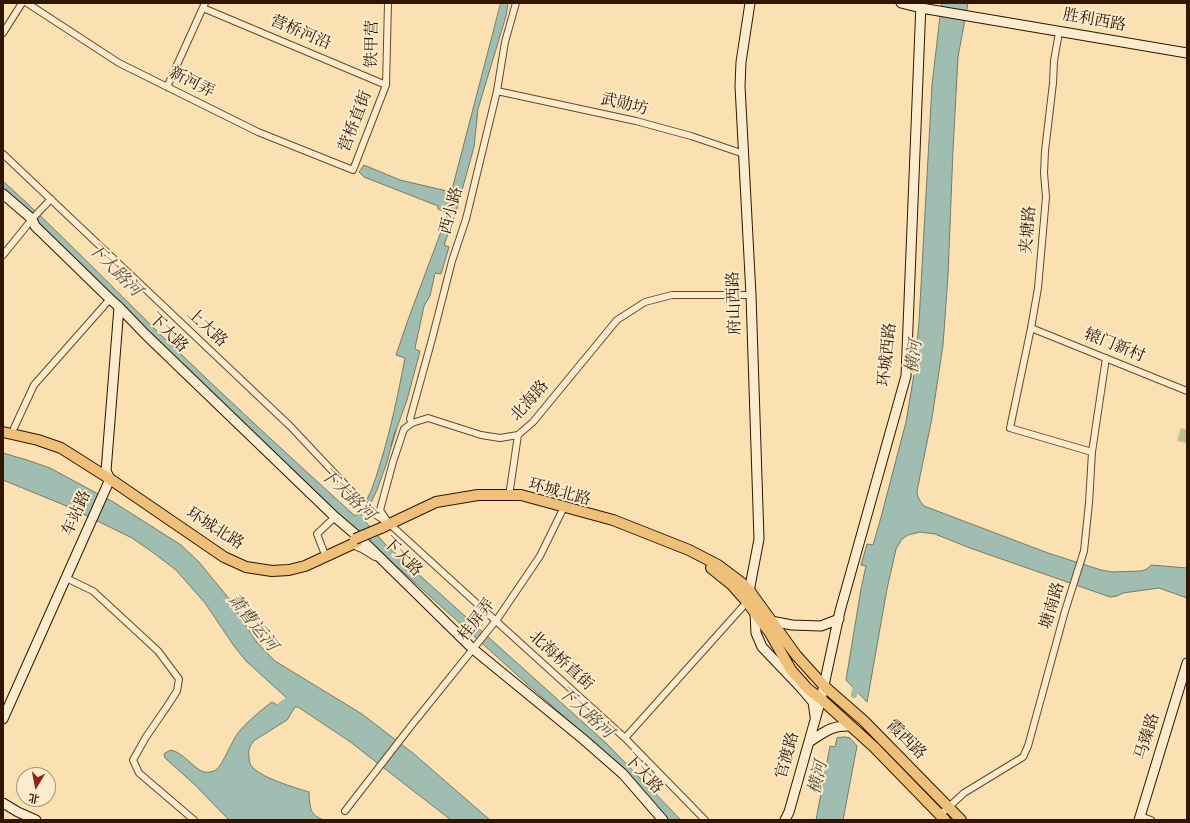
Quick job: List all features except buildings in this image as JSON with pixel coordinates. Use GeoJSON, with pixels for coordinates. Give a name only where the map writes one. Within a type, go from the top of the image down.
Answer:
{"type":"FeatureCollection","features":[{"type":"Feature","properties":{"kind":"main road","name":"环城北路"},"geometry":{"type":"LineString","coordinates":[[3,426],[39,435],[63,444],[107,479],[226,554],[247,564],[272,568],[289,566],[355,542]]}},
{"type":"Feature","properties":{"kind":"main road","name":"环城北路"},"geometry":{"type":"LineString","coordinates":[[3,432],[38,440],[61,448],[224,557],[246,566],[272,571],[289,570],[305,566],[436,502],[478,495],[521,495],[564,508],[692,556],[712,569],[731,584],[747,602],[770,633],[791,670],[808,689],[822,699]]}},
{"type":"Feature","properties":{"kind":"main road","name":"环城北路"},"geometry":{"type":"LineString","coordinates":[[564,508],[613,520],[689,550],[718,565],[749,590],[796,655],[824,686]]}},
{"type":"Feature","properties":{"kind":"main road","name":"霞西路"},"geometry":{"type":"LineString","coordinates":[[824,686],[864,721],[961,820]]}},
{"type":"Feature","properties":{"kind":"main road","name":"霞西路"},"geometry":{"type":"LineString","coordinates":[[822,699],[874,747],[940,818]]}},
{"type":"Feature","properties":{"kind":"street"},"geometry":{"type":"LineString","coordinates":[[3,33],[22,3]]}},
{"type":"Feature","properties":{"kind":"street","name":"新河弄"},"geometry":{"type":"LineString","coordinates":[[27,3],[119,63],[258,132],[353,170]]}},
{"type":"Feature","properties":{"kind":"street","name":"铁甲营"},"geometry":{"type":"LineString","coordinates":[[386,85],[388,3]]}},
{"type":"Feature","properties":{"kind":"street","name":"西小路"},"geometry":{"type":"LineString","coordinates":[[412,423],[410,419],[452,262],[466,219],[496,91],[505,42],[516,3]]}},
{"type":"Feature","properties":{"kind":"street","name":"府山西路"},"geometry":{"type":"LineString","coordinates":[[747,602],[759,539],[751,294],[740,86],[741,62],[750,3]]}},
{"type":"Feature","properties":{"kind":"street","name":"胜利西路"},"geometry":{"type":"LineString","coordinates":[[901,3],[922,5],[1187,47]]}},
{"type":"Feature","properties":{"kind":"street","name":"胜利西路"},"geometry":{"type":"LineString","coordinates":[[922,5],[936,11],[1187,54]]}},
{"type":"Feature","properties":{"kind":"street","name":"环城西路"},"geometry":{"type":"LineString","coordinates":[[822,699],[839,619],[906,376],[922,5]]}},
{"type":"Feature","properties":{"kind":"street"},"geometry":{"type":"LineString","coordinates":[[167,87],[204,6]]}},
{"type":"Feature","properties":{"kind":"street","name":"营桥河沿"},"geometry":{"type":"LineString","coordinates":[[204,6],[386,85]]}},
{"type":"Feature","properties":{"kind":"street","name":"夹塘路"},"geometry":{"type":"LineString","coordinates":[[1059,32],[1054,61],[1045,151],[1044,173],[1046,197],[1038,288],[1010,428],[1092,452]]}},
{"type":"Feature","properties":{"kind":"street","name":"营桥直街"},"geometry":{"type":"LineString","coordinates":[[353,170],[386,85]]}},
{"type":"Feature","properties":{"kind":"street","name":"武勋坊"},"geometry":{"type":"LineString","coordinates":[[496,91],[636,121],[691,136],[744,154]]}},
{"type":"Feature","properties":{"kind":"street","name":"上大路"},"geometry":{"type":"LineString","coordinates":[[3,154],[290,426],[386,527]]}},
{"type":"Feature","properties":{"kind":"street","name":"下大路"},"geometry":{"type":"LineString","coordinates":[[3,194],[33,219],[35,226],[145,334],[335,517],[383,560],[472,649],[583,739],[623,774],[663,820]]}},
{"type":"Feature","properties":{"kind":"street"},"geometry":{"type":"LineString","coordinates":[[3,255],[51,199]]}},
{"type":"Feature","properties":{"kind":"street","name":"北海路"},"geometry":{"type":"LineString","coordinates":[[412,423],[428,418],[481,435],[500,438],[518,435],[533,422],[617,320],[645,302],[672,295],[751,294]]}},
{"type":"Feature","properties":{"kind":"street"},"geometry":{"type":"LineString","coordinates":[[14,428],[34,385],[110,299]]}},
{"type":"Feature","properties":{"kind":"street","name":"车站路"},"geometry":{"type":"LineString","coordinates":[[3,719],[93,517],[107,479],[119,307]]}},
{"type":"Feature","properties":{"kind":"street","name":"辕门新村"},"geometry":{"type":"LineString","coordinates":[[1031,328],[1187,390]]}},
{"type":"Feature","properties":{"kind":"street","name":"塘南路"},"geometry":{"type":"LineString","coordinates":[[940,818],[948,807],[964,792],[1023,757],[1028,746],[1065,611],[1084,551],[1092,452],[1106,358]]}},
{"type":"Feature","properties":{"kind":"street"},"geometry":{"type":"LineString","coordinates":[[386,527],[380,510],[404,429],[412,423]]}},
{"type":"Feature","properties":{"kind":"street"},"geometry":{"type":"LineString","coordinates":[[509,496],[518,435]]}},
{"type":"Feature","properties":{"kind":"street","name":"桂屏弄"},"geometry":{"type":"LineString","coordinates":[[345,811],[472,649],[496,621],[540,556],[564,508]]}},
{"type":"Feature","properties":{"kind":"street"},"geometry":{"type":"LineString","coordinates":[[324,552],[316,534],[335,517]]}},
{"type":"Feature","properties":{"kind":"street","name":"北海桥直街"},"geometry":{"type":"LineString","coordinates":[[386,527],[496,621],[625,738],[705,820]]}},
{"type":"Feature","properties":{"kind":"street"},"geometry":{"type":"LineString","coordinates":[[355,542],[362,549],[378,559],[383,560]]}},
{"type":"Feature","properties":{"kind":"street"},"geometry":{"type":"LineString","coordinates":[[66,578],[93,591],[158,650],[179,679],[177,690],[146,737],[133,760],[139,773],[194,820]]}},
{"type":"Feature","properties":{"kind":"street"},"geometry":{"type":"LineString","coordinates":[[625,738],[747,602]]}},
{"type":"Feature","properties":{"kind":"street"},"geometry":{"type":"LineString","coordinates":[[755,613],[756,633],[762,647],[813,702],[815,720]]}},
{"type":"Feature","properties":{"kind":"street"},"geometry":{"type":"LineString","coordinates":[[771,621],[792,625],[821,626],[839,619]]}},
{"type":"Feature","properties":{"kind":"street","name":"马臻路"},"geometry":{"type":"LineString","coordinates":[[1139,818],[1187,663]]}},
{"type":"Feature","properties":{"kind":"street","name":"官渡路"},"geometry":{"type":"LineString","coordinates":[[785,820],[789,812],[822,699]]}},
{"type":"Feature","properties":{"kind":"street"},"geometry":{"type":"LineString","coordinates":[[809,742],[829,728],[851,726]]}},
{"type":"Feature","properties":{"kind":"street"},"geometry":{"type":"LineString","coordinates":[[3,803],[36,820]]}},
{"type":"Feature","properties":{"kind":"street"},"geometry":{"type":"LineString","coordinates":[[1139,818],[1151,820]]}},
{"type":"Feature","properties":{"kind":"green space"},"geometry":{"type":"Polygon","coordinates":[[[1181,428],[1187,430],[1187,443],[1177,441],[1181,428]]]}},
{"type":"Feature","properties":{"kind":"water"},"geometry":{"type":"Polygon","coordinates":[[[501,3],[508,3],[506,16],[478,109],[474,147],[456,212],[444,245],[449,247],[441,274],[435,273],[430,296],[424,306],[415,348],[420,351],[407,400],[377,490],[363,519],[386,545],[606,743],[681,820],[669,820],[610,757],[320,497],[85,269],[3,192],[3,181],[64,238],[210,382],[355,516],[364,505],[378,471],[391,425],[405,358],[396,355],[448,213],[438,209],[438,206],[364,177],[359,172],[364,165],[400,180],[451,192],[501,3]]]}},
{"type":"Feature","properties":{"kind":"water"},"geometry":{"type":"Polygon","coordinates":[[[942,3],[968,3],[958,57],[948,275],[943,345],[932,418],[917,491],[918,497],[924,506],[1048,553],[1101,570],[1112,572],[1141,571],[1147,569],[1151,565],[1187,568],[1187,598],[1159,588],[1123,593],[1110,597],[970,548],[935,534],[920,532],[908,535],[902,539],[896,549],[887,589],[867,702],[846,680],[866,566],[861,565],[867,544],[873,545],[880,521],[906,422],[914,374],[919,322],[932,85],[942,3]]]}},
{"type":"Feature","properties":{"kind":"water"},"geometry":{"type":"Polygon","coordinates":[[[3,453],[50,468],[115,503],[181,545],[199,562],[230,600],[256,641],[275,661],[362,714],[414,754],[490,820],[451,820],[349,741],[298,707],[295,707],[287,720],[253,742],[249,749],[249,761],[253,768],[265,776],[309,792],[311,810],[315,816],[324,820],[229,820],[194,784],[165,758],[165,753],[171,750],[185,757],[196,768],[204,772],[214,771],[222,763],[238,733],[249,721],[272,702],[281,707],[289,700],[246,661],[205,603],[176,570],[132,538],[69,507],[3,480],[3,453]]]}},
{"type":"Feature","properties":{"kind":"water"},"geometry":{"type":"Polygon","coordinates":[[[837,738],[850,738],[857,746],[843,820],[816,820],[830,746],[835,747],[837,738]]]}},
{"type":"Feature","properties":{"kind":"waterway"},"geometry":{"type":"LineString","coordinates":[[391,446],[396,430]]}},
{"type":"Feature","properties":{"kind":"waterway","name":"横河"},"geometry":{"type":"LineString","coordinates":[[854,695],[857,683]]}},
{"type":"Feature","properties":{"kind":"waterway"},"geometry":{"type":"LineString","coordinates":[[274,710],[294,696]]}},
{"type":"Feature","properties":{"kind":"water label","name":"下大路河"},"geometry":{"type":"Point","coordinates":[113,271]}},
{"type":"Feature","properties":{"kind":"water label","name":"下大路河"},"geometry":{"type":"Point","coordinates":[346,496]}},
{"type":"Feature","properties":{"kind":"water label","name":"萧曹运河"},"geometry":{"type":"Point","coordinates":[251,624]}},
{"type":"Feature","properties":{"kind":"water label","name":"下大路河"},"geometry":{"type":"Point","coordinates":[584,714]}}]}
